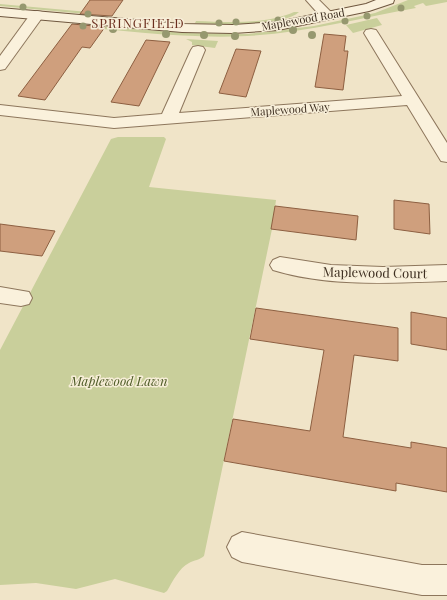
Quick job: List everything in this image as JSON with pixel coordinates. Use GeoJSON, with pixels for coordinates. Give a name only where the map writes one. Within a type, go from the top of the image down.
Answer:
{"type":"FeatureCollection","features":[{"type":"Feature","properties":{"kind":"street"},"geometry":{"type":"LineString","coordinates":[[312,0],[328,16]]}},
{"type":"Feature","properties":{"kind":"street","name":"Maplewood Road"},"geometry":{"type":"LineString","coordinates":[[0,12],[182,28],[226,29],[278,26],[369,7],[388,0]]}},
{"type":"Feature","properties":{"kind":"street"},"geometry":{"type":"LineString","coordinates":[[0,66],[37,15]]}},
{"type":"Feature","properties":{"kind":"street"},"geometry":{"type":"LineString","coordinates":[[371,33],[447,157]]}},
{"type":"Feature","properties":{"kind":"street"},"geometry":{"type":"LineString","coordinates":[[169,118],[198,50]]}},
{"type":"Feature","properties":{"kind":"street","name":"Maplewood Way"},"geometry":{"type":"LineString","coordinates":[[0,110],[114,123],[412,100]]}},
{"type":"Feature","properties":{"kind":"street","name":"Maplewood Court"},"geometry":{"type":"LineString","coordinates":[[280,266],[331,273],[382,275],[447,273]]}},
{"type":"Feature","properties":{"kind":"street"},"geometry":{"type":"LineString","coordinates":[[0,295],[21,298]]}},
{"type":"Feature","properties":{"kind":"street"},"geometry":{"type":"LineString","coordinates":[[242,547],[422,580],[447,580]]}},
{"type":"Feature","properties":{"kind":"green space"},"geometry":{"type":"Polygon","coordinates":[[[408,0],[447,0],[447,2],[426,6],[423,3],[414,6],[416,8],[290,32],[247,36],[225,37],[181,35],[71,26],[72,24],[185,33],[248,34],[314,26],[375,13],[408,0]]]}},
{"type":"Feature","properties":{"kind":"green space"},"geometry":{"type":"Polygon","coordinates":[[[0,4],[99,13],[97,15],[0,6],[0,4]]]}},
{"type":"Feature","properties":{"kind":"green space"},"geometry":{"type":"Polygon","coordinates":[[[299,12],[291,17],[265,23],[195,23],[196,21],[258,21],[299,12]]]}},
{"type":"Feature","properties":{"kind":"green space"},"geometry":{"type":"Polygon","coordinates":[[[377,18],[382,25],[353,33],[346,25],[377,18]]]}},
{"type":"Feature","properties":{"kind":"green space"},"geometry":{"type":"Polygon","coordinates":[[[186,39],[218,41],[215,48],[192,45],[192,42],[186,39]]]}},
{"type":"Feature","properties":{"kind":"green space","name":"Maplewood Lawn"},"geometry":{"type":"Polygon","coordinates":[[[118,137],[164,137],[166,139],[149,187],[276,200],[272,229],[204,556],[185,565],[164,593],[115,579],[76,589],[36,583],[0,585],[0,350],[111,139],[118,137]]]}},
{"type":"Feature","properties":{"kind":"building"},"geometry":{"type":"Polygon","coordinates":[[[90,0],[123,0],[112,16],[80,14],[90,0]]]}},
{"type":"Feature","properties":{"kind":"building"},"geometry":{"type":"Polygon","coordinates":[[[72,24],[105,27],[90,48],[82,47],[45,100],[18,96],[72,24]]]}},
{"type":"Feature","properties":{"kind":"building"},"geometry":{"type":"Polygon","coordinates":[[[324,34],[346,36],[344,51],[348,51],[343,90],[315,87],[324,34]]]}},
{"type":"Feature","properties":{"kind":"building"},"geometry":{"type":"Polygon","coordinates":[[[146,40],[170,42],[139,106],[111,102],[146,40]]]}},
{"type":"Feature","properties":{"kind":"building"},"geometry":{"type":"Polygon","coordinates":[[[236,49],[261,51],[246,97],[219,93],[236,49]]]}},
{"type":"Feature","properties":{"kind":"building"},"geometry":{"type":"Polygon","coordinates":[[[394,200],[429,204],[430,234],[394,229],[394,200]]]}},
{"type":"Feature","properties":{"kind":"building"},"geometry":{"type":"Polygon","coordinates":[[[275,206],[358,216],[356,240],[271,229],[275,206]]]}},
{"type":"Feature","properties":{"kind":"building"},"geometry":{"type":"Polygon","coordinates":[[[0,224],[55,231],[42,256],[0,251],[0,224]]]}},
{"type":"Feature","properties":{"kind":"building"},"geometry":{"type":"Polygon","coordinates":[[[256,308],[398,328],[398,361],[354,355],[343,437],[411,448],[411,442],[447,448],[447,492],[396,483],[396,491],[224,461],[233,419],[310,431],[324,350],[250,339],[256,308]]]}},
{"type":"Feature","properties":{"kind":"building"},"geometry":{"type":"Polygon","coordinates":[[[411,312],[447,318],[447,350],[411,344],[411,312]]]}},
{"type":"Feature","properties":{"kind":"district","name":"SPRINGFIELD"},"geometry":{"type":"Point","coordinates":[138,22]}}]}
